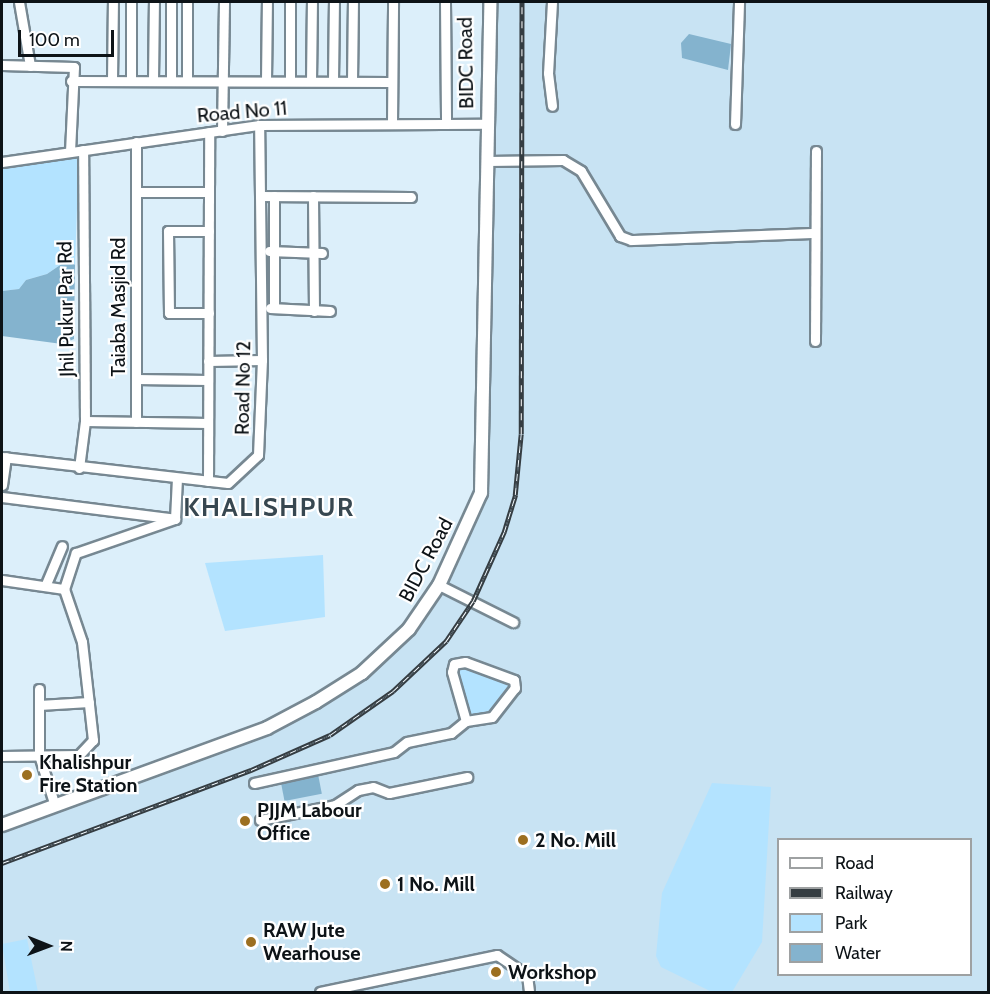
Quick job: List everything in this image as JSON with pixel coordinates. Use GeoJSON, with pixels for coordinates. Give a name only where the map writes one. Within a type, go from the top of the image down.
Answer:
{"type":"FeatureCollection","features":[{"type":"Feature","properties":{"kind":"main road","name":"BIDC Road"},"geometry":{"type":"LineString","coordinates":[[485,2],[488,124]]}},
{"type":"Feature","properties":{"kind":"main road","name":"BIDC Road"},"geometry":{"type":"LineString","coordinates":[[2,825],[267,728],[316,702],[362,673],[409,629],[439,585],[481,493],[490,2]]}},
{"type":"Feature","properties":{"kind":"street"},"geometry":{"type":"LineString","coordinates":[[19,2],[30,66]]}},
{"type":"Feature","properties":{"kind":"street"},"geometry":{"type":"LineString","coordinates":[[112,81],[113,2]]}},
{"type":"Feature","properties":{"kind":"street"},"geometry":{"type":"LineString","coordinates":[[131,2],[131,80]]}},
{"type":"Feature","properties":{"kind":"street"},"geometry":{"type":"LineString","coordinates":[[153,80],[154,2]]}},
{"type":"Feature","properties":{"kind":"street"},"geometry":{"type":"LineString","coordinates":[[171,2],[171,80]]}},
{"type":"Feature","properties":{"kind":"street"},"geometry":{"type":"LineString","coordinates":[[187,2],[188,80]]}},
{"type":"Feature","properties":{"kind":"street"},"geometry":{"type":"LineString","coordinates":[[222,131],[224,2]]}},
{"type":"Feature","properties":{"kind":"street"},"geometry":{"type":"LineString","coordinates":[[266,80],[267,2]]}},
{"type":"Feature","properties":{"kind":"street"},"geometry":{"type":"LineString","coordinates":[[290,2],[290,80]]}},
{"type":"Feature","properties":{"kind":"street"},"geometry":{"type":"LineString","coordinates":[[311,81],[312,2]]}},
{"type":"Feature","properties":{"kind":"street"},"geometry":{"type":"LineString","coordinates":[[333,81],[334,2]]}},
{"type":"Feature","properties":{"kind":"street"},"geometry":{"type":"LineString","coordinates":[[352,81],[353,2]]}},
{"type":"Feature","properties":{"kind":"street"},"geometry":{"type":"LineString","coordinates":[[392,123],[393,2]]}},
{"type":"Feature","properties":{"kind":"street"},"geometry":{"type":"LineString","coordinates":[[445,2],[446,124]]}},
{"type":"Feature","properties":{"kind":"street"},"geometry":{"type":"LineString","coordinates":[[552,2],[548,73],[552,106]]}},
{"type":"Feature","properties":{"kind":"street"},"geometry":{"type":"LineString","coordinates":[[735,124],[739,2]]}},
{"type":"Feature","properties":{"kind":"street"},"geometry":{"type":"LineString","coordinates":[[2,65],[74,67],[71,81],[70,152]]}},
{"type":"Feature","properties":{"kind":"street"},"geometry":{"type":"LineString","coordinates":[[71,81],[392,82]]}},
{"type":"Feature","properties":{"kind":"street","name":"Road No 11"},"geometry":{"type":"LineString","coordinates":[[2,162],[259,125],[488,124]]}},
{"type":"Feature","properties":{"kind":"street","name":"Road No 12"},"geometry":{"type":"LineString","coordinates":[[4,457],[79,468],[228,483],[258,455],[262,360],[259,125]]}},
{"type":"Feature","properties":{"kind":"street"},"geometry":{"type":"LineString","coordinates":[[208,481],[209,132]]}},
{"type":"Feature","properties":{"kind":"street","name":"Taiaba Masjid Rd"},"geometry":{"type":"LineString","coordinates":[[136,142],[136,422]]}},
{"type":"Feature","properties":{"kind":"street","name":"Jhil Pukur Par Rd"},"geometry":{"type":"LineString","coordinates":[[79,468],[85,421],[83,150]]}},
{"type":"Feature","properties":{"kind":"street"},"geometry":{"type":"LineString","coordinates":[[815,341],[816,151]]}},
{"type":"Feature","properties":{"kind":"street"},"geometry":{"type":"LineString","coordinates":[[487,161],[563,160],[581,171],[620,236],[631,240],[814,233]]}},
{"type":"Feature","properties":{"kind":"street"},"geometry":{"type":"LineString","coordinates":[[136,192],[209,192]]}},
{"type":"Feature","properties":{"kind":"street"},"geometry":{"type":"LineString","coordinates":[[260,196],[411,197]]}},
{"type":"Feature","properties":{"kind":"street"},"geometry":{"type":"LineString","coordinates":[[274,196],[274,309]]}},
{"type":"Feature","properties":{"kind":"street"},"geometry":{"type":"LineString","coordinates":[[313,196],[318,253],[314,311]]}},
{"type":"Feature","properties":{"kind":"street"},"geometry":{"type":"LineString","coordinates":[[208,313],[168,313],[168,231],[209,231]]}},
{"type":"Feature","properties":{"kind":"street"},"geometry":{"type":"LineString","coordinates":[[261,251],[318,253]]}},
{"type":"Feature","properties":{"kind":"street"},"geometry":{"type":"LineString","coordinates":[[261,308],[330,311]]}},
{"type":"Feature","properties":{"kind":"street"},"geometry":{"type":"LineString","coordinates":[[208,361],[262,360]]}},
{"type":"Feature","properties":{"kind":"street"},"geometry":{"type":"LineString","coordinates":[[136,379],[208,380]]}},
{"type":"Feature","properties":{"kind":"street"},"geometry":{"type":"LineString","coordinates":[[85,421],[208,423]]}},
{"type":"Feature","properties":{"kind":"street"},"geometry":{"type":"LineString","coordinates":[[2,485],[4,457]]}},
{"type":"Feature","properties":{"kind":"street"},"geometry":{"type":"LineString","coordinates":[[175,519],[177,478]]}},
{"type":"Feature","properties":{"kind":"street"},"geometry":{"type":"LineString","coordinates":[[2,497],[175,519]]}},
{"type":"Feature","properties":{"kind":"street"},"geometry":{"type":"LineString","coordinates":[[2,756],[80,756],[91,745],[82,642],[64,589],[76,552],[175,519]]}},
{"type":"Feature","properties":{"kind":"street"},"geometry":{"type":"LineString","coordinates":[[46,584],[62,546]]}},
{"type":"Feature","properties":{"kind":"street"},"geometry":{"type":"LineString","coordinates":[[2,580],[46,584],[64,589]]}},
{"type":"Feature","properties":{"kind":"street"},"geometry":{"type":"LineString","coordinates":[[439,585],[513,622]]}},
{"type":"Feature","properties":{"kind":"street"},"geometry":{"type":"LineString","coordinates":[[254,783],[394,752],[407,742],[451,733],[465,722],[492,717],[515,688],[514,680],[465,662],[454,664],[452,672],[465,722]]}},
{"type":"Feature","properties":{"kind":"street"},"geometry":{"type":"LineString","coordinates":[[39,689],[39,755],[55,806]]}},
{"type":"Feature","properties":{"kind":"street"},"geometry":{"type":"LineString","coordinates":[[39,705],[89,702]]}},
{"type":"Feature","properties":{"kind":"street"},"geometry":{"type":"LineString","coordinates":[[260,820],[335,805],[358,790],[373,787],[389,793],[467,777]]}},
{"type":"Feature","properties":{"kind":"street"},"geometry":{"type":"LineString","coordinates":[[320,993],[497,955],[527,975],[529,993]]}},
{"type":"Feature","properties":{"kind":"shaded area"},"geometry":{"type":"Polygon","coordinates":[[[489,2],[988,2],[988,992],[2,992],[2,825],[319,705],[416,629],[484,491],[489,2]]]}},
{"type":"Feature","properties":{"kind":"green space"},"geometry":{"type":"Polygon","coordinates":[[[79,151],[75,265],[69,259],[47,274],[26,280],[19,289],[2,291],[2,163],[79,151]]]}},
{"type":"Feature","properties":{"kind":"green space"},"geometry":{"type":"Polygon","coordinates":[[[323,555],[325,617],[225,631],[205,563],[323,555]]]}},
{"type":"Feature","properties":{"kind":"green space"},"geometry":{"type":"Polygon","coordinates":[[[456,663],[515,682],[495,715],[466,721],[456,663]]]}},
{"type":"Feature","properties":{"kind":"green space"},"geometry":{"type":"Polygon","coordinates":[[[712,783],[771,787],[762,942],[732,992],[712,992],[661,967],[656,956],[662,893],[712,783]]]}},
{"type":"Feature","properties":{"kind":"green space"},"geometry":{"type":"Polygon","coordinates":[[[27,939],[38,992],[10,992],[2,944],[27,939]]]}},
{"type":"Feature","properties":{"kind":"water"},"geometry":{"type":"Polygon","coordinates":[[[689,34],[731,44],[728,70],[682,58],[681,43],[689,34]]]}},
{"type":"Feature","properties":{"kind":"water"},"geometry":{"type":"Polygon","coordinates":[[[69,259],[75,265],[74,339],[62,344],[2,336],[2,291],[19,289],[26,280],[47,274],[69,259]]]}},
{"type":"Feature","properties":{"kind":"water"},"geometry":{"type":"Polygon","coordinates":[[[318,774],[322,794],[285,801],[281,781],[318,774]]]}},
{"type":"Feature","properties":{"kind":"railway"},"geometry":{"type":"LineString","coordinates":[[2,863],[251,770],[330,735],[393,691],[446,641],[473,601],[504,532],[515,495],[521,434],[522,2]]}},
{"type":"Feature","properties":{"kind":"place","name":"Khalishpur Fire Station"},"geometry":{"type":"Point","coordinates":[27,775]}},
{"type":"Feature","properties":{"kind":"place","name":"PJJM Labour Office"},"geometry":{"type":"Point","coordinates":[245,821]}},
{"type":"Feature","properties":{"kind":"place","name":"2 No. Mill"},"geometry":{"type":"Point","coordinates":[523,840]}},
{"type":"Feature","properties":{"kind":"place","name":"1 No. Mill"},"geometry":{"type":"Point","coordinates":[385,884]}},
{"type":"Feature","properties":{"kind":"place","name":"RAW Jute Wearhouse"},"geometry":{"type":"Point","coordinates":[251,942]}},
{"type":"Feature","properties":{"kind":"place","name":"Workshop"},"geometry":{"type":"Point","coordinates":[496,972]}},
{"type":"Feature","properties":{"kind":"district","name":"KHALISHPUR"},"geometry":{"type":"Point","coordinates":[269,508]}}]}
